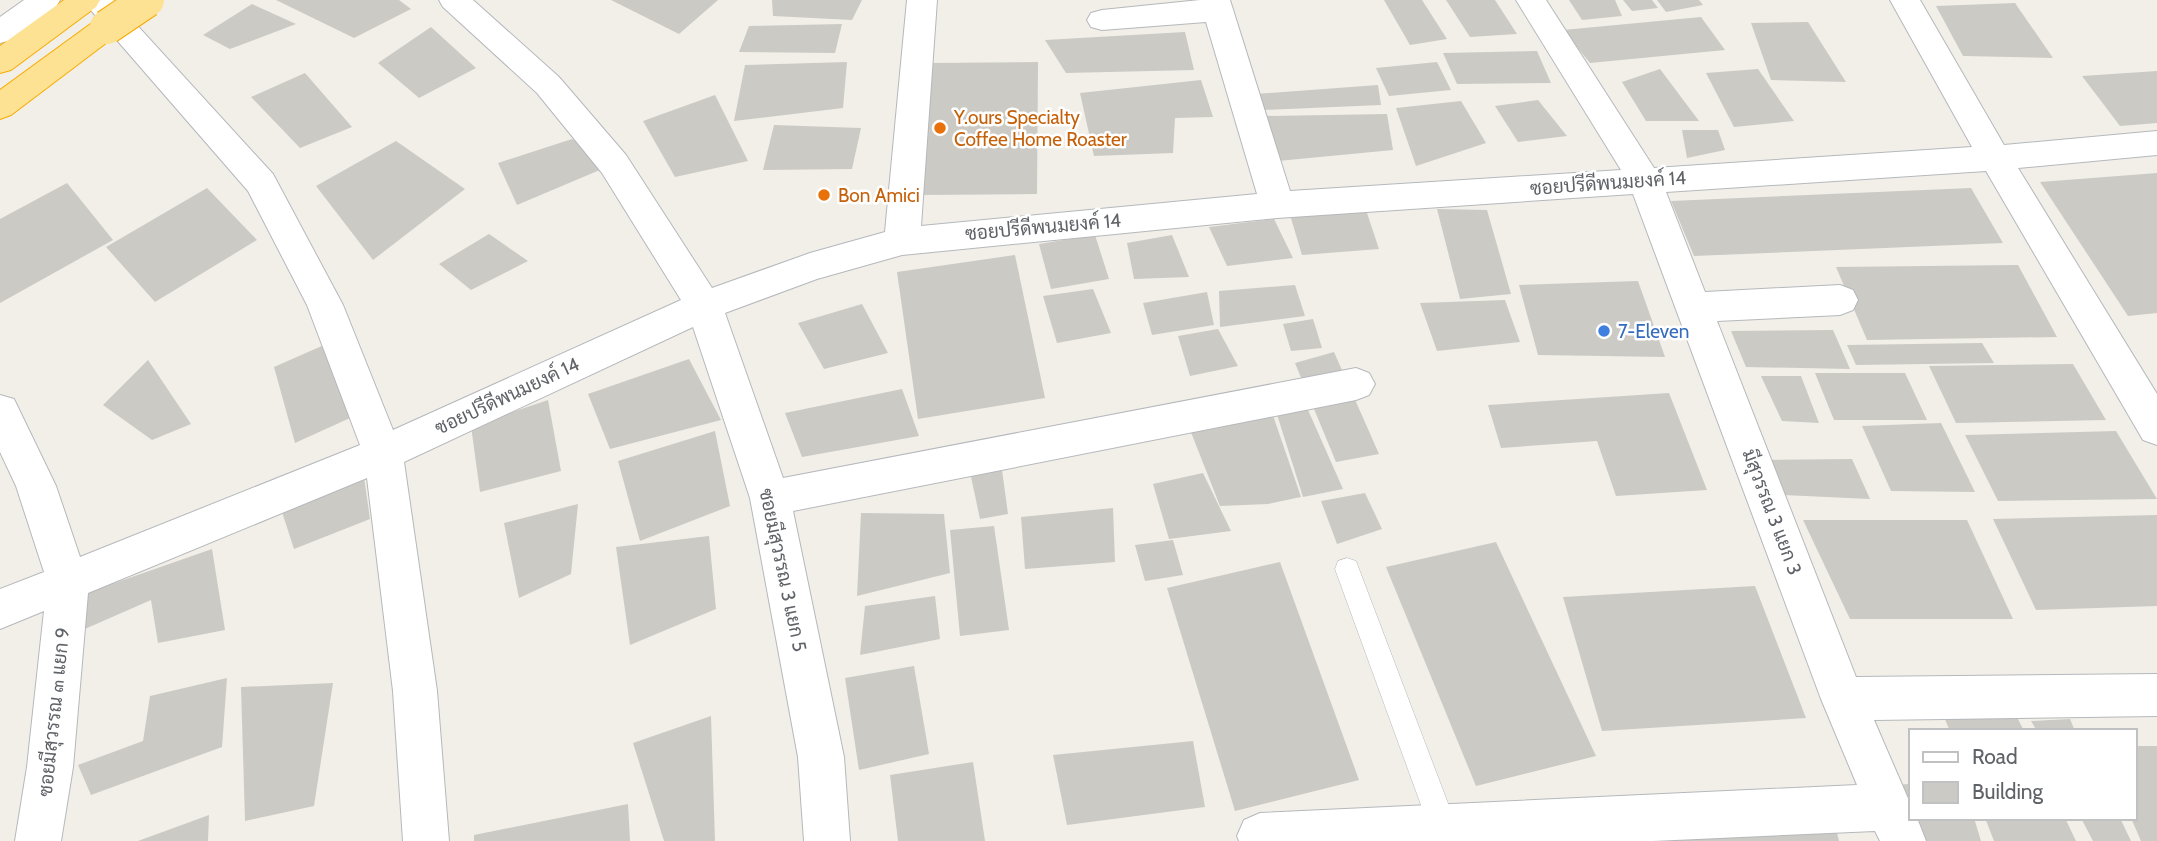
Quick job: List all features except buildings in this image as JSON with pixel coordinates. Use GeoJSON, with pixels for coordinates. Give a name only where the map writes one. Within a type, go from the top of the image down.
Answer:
{"type":"FeatureCollection","features":[{"type":"Feature","properties":{"kind":"highway"},"geometry":{"type":"LineString","coordinates":[[0,62],[85,0]]}},
{"type":"Feature","properties":{"kind":"highway"},"geometry":{"type":"LineString","coordinates":[[0,107],[102,13],[145,0]]}},
{"type":"Feature","properties":{"kind":"street"},"geometry":{"type":"LineString","coordinates":[[0,32],[45,0]]}},
{"type":"Feature","properties":{"kind":"street","name":"ซอยมีสุวรรณ 3 แยก 5"},"geometry":{"type":"LineString","coordinates":[[454,0],[548,85],[614,164],[704,306],[770,498],[821,757],[827,841]]}},
{"type":"Feature","properties":{"kind":"street"},"geometry":{"type":"LineString","coordinates":[[902,241],[922,0]]}},
{"type":"Feature","properties":{"kind":"street","name":"มีสุวรรณ 3 แยก 3"},"geometry":{"type":"LineString","coordinates":[[1531,0],[1645,181],[1843,699],[1896,824]]}},
{"type":"Feature","properties":{"kind":"street"},"geometry":{"type":"LineString","coordinates":[[1905,0],[1995,158],[2151,411]]}},
{"type":"Feature","properties":{"kind":"street"},"geometry":{"type":"LineString","coordinates":[[1102,20],[1217,5],[1277,205]]}},
{"type":"Feature","properties":{"kind":"street"},"geometry":{"type":"LineString","coordinates":[[102,13],[261,183],[325,305],[383,453],[415,691],[426,841]]}},
{"type":"Feature","properties":{"kind":"street","name":"ซอยปรีดีพนมยงค์ 14"},"geometry":{"type":"LineString","coordinates":[[0,609],[383,453],[704,306],[810,267],[902,241],[1277,205],[1995,158],[2157,143]]}},
{"type":"Feature","properties":{"kind":"street"},"geometry":{"type":"LineString","coordinates":[[1693,307],[1840,300]]}},
{"type":"Feature","properties":{"kind":"street"},"geometry":{"type":"LineString","coordinates":[[770,498],[1356,384]]}},
{"type":"Feature","properties":{"kind":"street"},"geometry":{"type":"LineString","coordinates":[[0,411],[36,486],[68,583]]}},
{"type":"Feature","properties":{"kind":"street","name":"ซอยมีสุวรรณ ๓ แยก 9"},"geometry":{"type":"LineString","coordinates":[[38,841],[50,767],[68,583]]}},
{"type":"Feature","properties":{"kind":"street"},"geometry":{"type":"LineString","coordinates":[[1843,699],[2157,695]]}},
{"type":"Feature","properties":{"kind":"street"},"geometry":{"type":"LineString","coordinates":[[1260,836],[1443,827],[1561,832],[1896,824]]}},
{"type":"Feature","properties":{"kind":"lane"},"geometry":{"type":"LineString","coordinates":[[1348,569],[1443,827]]}},
{"type":"Feature","properties":{"kind":"place","name":"Y.ours Specialty Coffee Home Roaster"},"geometry":{"type":"Point","coordinates":[940,128]}},
{"type":"Feature","properties":{"kind":"place","name":"Bon Amici"},"geometry":{"type":"Point","coordinates":[824,195]}},
{"type":"Feature","properties":{"kind":"place","name":"7-Eleven"},"geometry":{"type":"Point","coordinates":[1604,331]}}]}
